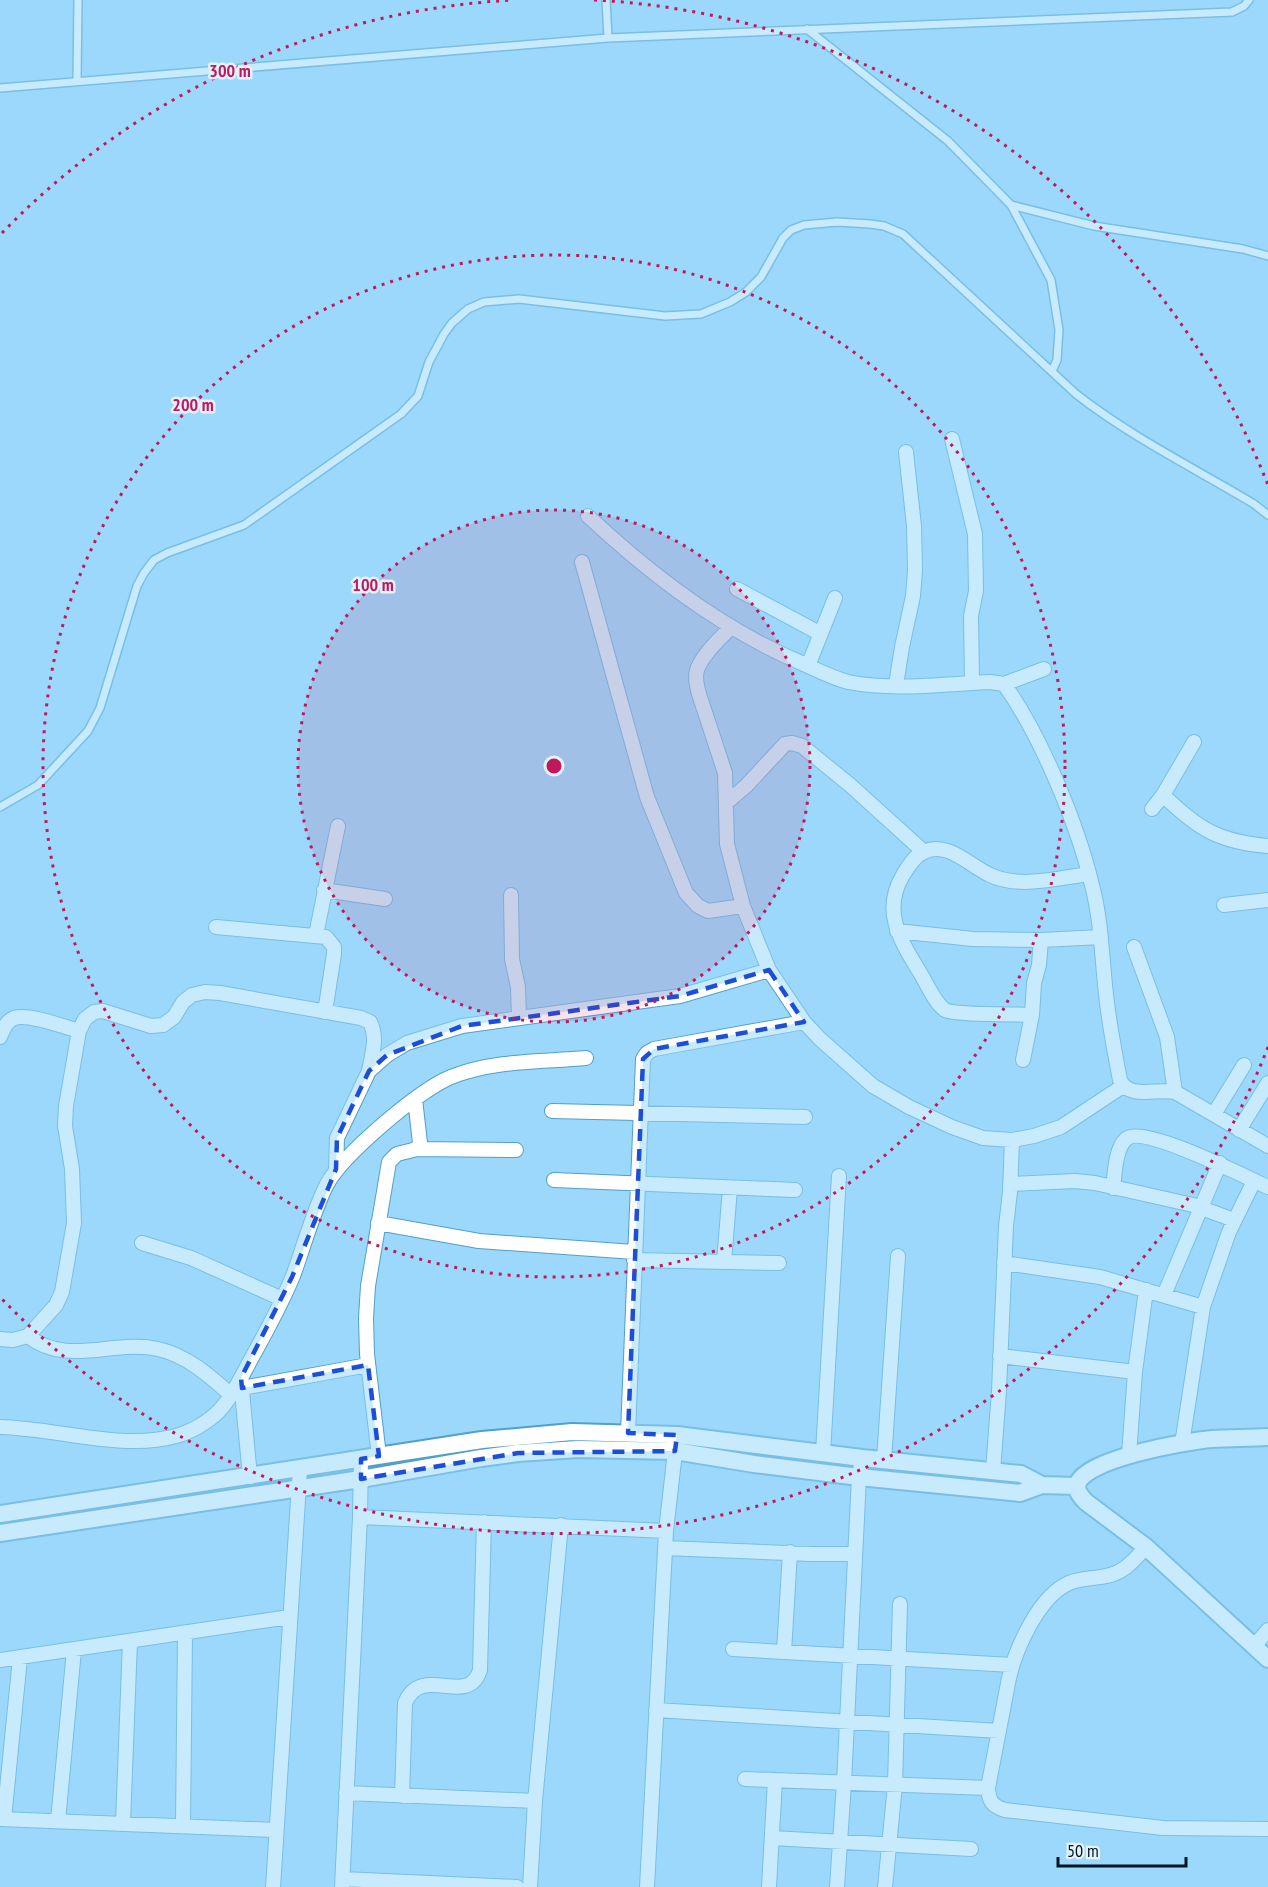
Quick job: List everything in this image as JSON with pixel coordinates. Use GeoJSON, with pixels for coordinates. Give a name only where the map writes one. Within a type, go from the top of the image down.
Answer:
{"type":"FeatureCollection","features":[{"type":"Feature","properties":{"kind":"street"},"geometry":{"type":"LineString","coordinates":[[952,439],[975,534],[976,591],[970,616],[972,682]]}},
{"type":"Feature","properties":{"kind":"street"},"geometry":{"type":"LineString","coordinates":[[896,685],[914,596],[914,526],[906,453]]}},
{"type":"Feature","properties":{"kind":"street"},"geometry":{"type":"LineString","coordinates":[[588,516],[636,560],[730,628],[808,666],[848,682],[896,685],[972,682],[1004,684],[1044,669]]}},
{"type":"Feature","properties":{"kind":"street"},"geometry":{"type":"LineString","coordinates":[[582,562],[647,797],[686,893],[698,906],[708,910],[743,906]]}},
{"type":"Feature","properties":{"kind":"street"},"geometry":{"type":"LineString","coordinates":[[737,589],[820,634]]}},
{"type":"Feature","properties":{"kind":"street"},"geometry":{"type":"LineString","coordinates":[[808,666],[835,598]]}},
{"type":"Feature","properties":{"kind":"street"},"geometry":{"type":"LineString","coordinates":[[730,628],[703,660],[697,671],[699,694],[725,773],[727,844],[743,906],[769,970],[804,1022],[865,1079],[900,1101],[952,1127],[983,1138],[1012,1140],[1061,1127],[1123,1086]]}},
{"type":"Feature","properties":{"kind":"street"},"geometry":{"type":"LineString","coordinates":[[1004,684],[1014,697],[1047,761],[1071,819],[1093,886],[1107,1001],[1120,1080],[1123,1086],[1129,1091],[1175,1092],[1268,1146]]}},
{"type":"Feature","properties":{"kind":"street"},"geometry":{"type":"LineString","coordinates":[[1152,809],[1163,795],[1194,742]]}},
{"type":"Feature","properties":{"kind":"street"},"geometry":{"type":"LineString","coordinates":[[726,803],[746,786],[778,750],[785,744],[792,743],[802,746],[850,785],[924,852]]}},
{"type":"Feature","properties":{"kind":"street"},"geometry":{"type":"LineString","coordinates":[[1163,795],[1188,819],[1212,834],[1248,844],[1268,846]]}},
{"type":"Feature","properties":{"kind":"street"},"geometry":{"type":"LineString","coordinates":[[316,935],[338,825]]}},
{"type":"Feature","properties":{"kind":"street"},"geometry":{"type":"LineString","coordinates":[[1032,1015],[952,1012],[939,1005],[893,920],[894,898],[899,882],[910,864],[924,852],[937,848],[948,850],[990,875],[1017,881],[1089,874]]}},
{"type":"Feature","properties":{"kind":"street"},"geometry":{"type":"LineString","coordinates":[[324,890],[385,898]]}},
{"type":"Feature","properties":{"kind":"street"},"geometry":{"type":"LineString","coordinates":[[511,895],[512,959],[518,987],[519,1017]]}},
{"type":"Feature","properties":{"kind":"street"},"geometry":{"type":"LineString","coordinates":[[1224,905],[1268,900]]}},
{"type":"Feature","properties":{"kind":"street"},"geometry":{"type":"LineString","coordinates":[[216,927],[326,937],[334,947],[325,1012]]}},
{"type":"Feature","properties":{"kind":"street"},"geometry":{"type":"LineString","coordinates":[[897,931],[973,939],[1041,940],[1101,937]]}},
{"type":"Feature","properties":{"kind":"street"},"geometry":{"type":"LineString","coordinates":[[1023,1060],[1040,965],[1041,940]]}},
{"type":"Feature","properties":{"kind":"street"},"geometry":{"type":"LineString","coordinates":[[1134,947],[1167,1037],[1175,1092]]}},
{"type":"Feature","properties":{"kind":"street"},"geometry":{"type":"LineString","coordinates":[[369,1071],[387,1054],[407,1043],[462,1026],[680,996],[769,970]]}},
{"type":"Feature","properties":{"kind":"street"},"geometry":{"type":"LineString","coordinates":[[0,1339],[13,1340],[28,1336],[56,1305],[63,1292],[74,1223],[72,1170],[65,1126],[66,1106],[79,1031],[85,1019],[94,1012],[103,1011],[151,1026],[163,1025],[174,1017],[183,1002],[192,995],[205,992],[370,1022],[375,1030],[375,1042],[369,1071],[337,1138],[336,1169]]}},
{"type":"Feature","properties":{"kind":"street"},"geometry":{"type":"LineString","coordinates":[[0,1037],[6,1024],[14,1018],[30,1017],[79,1031]]}},
{"type":"Feature","properties":{"kind":"street"},"geometry":{"type":"LineString","coordinates":[[628,1433],[643,1059],[654,1049],[804,1022]]}},
{"type":"Feature","properties":{"kind":"street"},"geometry":{"type":"LineString","coordinates":[[0,1427],[115,1441],[142,1441],[176,1436],[198,1427],[217,1413],[238,1387],[292,1278],[326,1186],[336,1169],[388,1119],[450,1077],[486,1067],[586,1058]]}},
{"type":"Feature","properties":{"kind":"street"},"geometry":{"type":"LineString","coordinates":[[1214,1114],[1244,1065]]}},
{"type":"Feature","properties":{"kind":"street"},"geometry":{"type":"LineString","coordinates":[[1239,1130],[1268,1083]]}},
{"type":"Feature","properties":{"kind":"street"},"geometry":{"type":"LineString","coordinates":[[415,1099],[420,1136],[417,1149]]}},
{"type":"Feature","properties":{"kind":"street"},"geometry":{"type":"LineString","coordinates":[[552,1111],[805,1118]]}},
{"type":"Feature","properties":{"kind":"street"},"geometry":{"type":"LineString","coordinates":[[1113,1188],[1119,1150],[1125,1140],[1131,1136],[1158,1140],[1220,1163],[1268,1187]]}},
{"type":"Feature","properties":{"kind":"street"},"geometry":{"type":"LineString","coordinates":[[993,1471],[1012,1140]]}},
{"type":"Feature","properties":{"kind":"street"},"geometry":{"type":"LineString","coordinates":[[379,1456],[368,1365],[366,1318],[367,1297],[389,1162],[397,1154],[417,1149],[516,1150]]}},
{"type":"Feature","properties":{"kind":"street"},"geometry":{"type":"LineString","coordinates":[[1164,1295],[1220,1163]]}},
{"type":"Feature","properties":{"kind":"street"},"geometry":{"type":"LineString","coordinates":[[823,1453],[839,1176]]}},
{"type":"Feature","properties":{"kind":"street"},"geometry":{"type":"LineString","coordinates":[[554,1180],[795,1190]]}},
{"type":"Feature","properties":{"kind":"street"},"geometry":{"type":"LineString","coordinates":[[1182,1444],[1203,1307],[1234,1220],[1254,1180]]}},
{"type":"Feature","properties":{"kind":"street"},"geometry":{"type":"LineString","coordinates":[[1010,1184],[1075,1181],[1095,1183],[1201,1208],[1234,1220]]}},
{"type":"Feature","properties":{"kind":"street"},"geometry":{"type":"LineString","coordinates":[[724,1262],[729,1188]]}},
{"type":"Feature","properties":{"kind":"street"},"geometry":{"type":"LineString","coordinates":[[378,1223],[479,1241],[634,1256],[779,1263]]}},
{"type":"Feature","properties":{"kind":"street"},"geometry":{"type":"LineString","coordinates":[[142,1243],[191,1258],[282,1299]]}},
{"type":"Feature","properties":{"kind":"street"},"geometry":{"type":"LineString","coordinates":[[884,1460],[898,1256]]}},
{"type":"Feature","properties":{"kind":"street"},"geometry":{"type":"LineString","coordinates":[[1004,1263],[1100,1277],[1203,1307]]}},
{"type":"Feature","properties":{"kind":"street"},"geometry":{"type":"LineString","coordinates":[[1129,1455],[1135,1372],[1146,1290]]}},
{"type":"Feature","properties":{"kind":"street"},"geometry":{"type":"LineString","coordinates":[[28,1336],[38,1344],[68,1351],[140,1347],[159,1349],[238,1387],[368,1365]]}},
{"type":"Feature","properties":{"kind":"street"},"geometry":{"type":"LineString","coordinates":[[1000,1356],[1135,1372]]}},
{"type":"Feature","properties":{"kind":"street"},"geometry":{"type":"LineString","coordinates":[[238,1387],[250,1477]]}},
{"type":"Feature","properties":{"kind":"street"},"geometry":{"type":"LineString","coordinates":[[0,1514],[482,1440],[572,1432],[628,1433],[754,1464],[859,1477],[1020,1492],[1042,1485],[1077,1486]]}},
{"type":"Feature","properties":{"kind":"street"},"geometry":{"type":"LineString","coordinates":[[1268,1437],[1210,1439],[1129,1455],[1091,1470],[1082,1477],[1077,1486],[1079,1495],[1086,1502],[1146,1547],[1268,1659]]}},
{"type":"Feature","properties":{"kind":"street"},"geometry":{"type":"LineString","coordinates":[[647,1887],[666,1531],[676,1443]]}},
{"type":"Feature","properties":{"kind":"street"},"geometry":{"type":"LineString","coordinates":[[0,1533],[518,1453],[676,1443],[823,1453],[1021,1474],[1042,1485]]}},
{"type":"Feature","properties":{"kind":"street"},"geometry":{"type":"LineString","coordinates":[[837,1887],[859,1477],[862,1458]]}},
{"type":"Feature","properties":{"kind":"street"},"geometry":{"type":"LineString","coordinates":[[360,1459],[360,1517],[342,1883],[518,1887]]}},
{"type":"Feature","properties":{"kind":"street"},"geometry":{"type":"LineString","coordinates":[[273,1887],[300,1469]]}},
{"type":"Feature","properties":{"kind":"street"},"geometry":{"type":"LineString","coordinates":[[360,1517],[666,1531]]}},
{"type":"Feature","properties":{"kind":"street"},"geometry":{"type":"LineString","coordinates":[[402,1796],[405,1703],[408,1696],[414,1688],[423,1685],[462,1687],[472,1684],[477,1679],[480,1670],[484,1522]]}},
{"type":"Feature","properties":{"kind":"street"},"geometry":{"type":"LineString","coordinates":[[530,1887],[535,1801],[561,1525]]}},
{"type":"Feature","properties":{"kind":"street"},"geometry":{"type":"LineString","coordinates":[[1146,1547],[1128,1566],[1117,1573],[1081,1579],[1055,1592],[1025,1634],[1012,1665],[988,1788],[991,1803],[1005,1810],[1163,1828],[1268,1829]]}},
{"type":"Feature","properties":{"kind":"street"},"geometry":{"type":"LineString","coordinates":[[665,1548],[855,1554]]}},
{"type":"Feature","properties":{"kind":"street"},"geometry":{"type":"LineString","coordinates":[[784,1652],[790,1552]]}},
{"type":"Feature","properties":{"kind":"street"},"geometry":{"type":"LineString","coordinates":[[885,1887],[895,1785],[900,1604]]}},
{"type":"Feature","properties":{"kind":"street"},"geometry":{"type":"LineString","coordinates":[[0,1660],[289,1617]]}},
{"type":"Feature","properties":{"kind":"street"},"geometry":{"type":"LineString","coordinates":[[1254,1646],[1268,1630]]}},
{"type":"Feature","properties":{"kind":"street"},"geometry":{"type":"LineString","coordinates":[[183,1825],[184,1633]]}},
{"type":"Feature","properties":{"kind":"street"},"geometry":{"type":"LineString","coordinates":[[123,1823],[130,1641]]}},
{"type":"Feature","properties":{"kind":"street"},"geometry":{"type":"LineString","coordinates":[[733,1649],[1012,1665]]}},
{"type":"Feature","properties":{"kind":"street"},"geometry":{"type":"LineString","coordinates":[[58,1821],[74,1650]]}},
{"type":"Feature","properties":{"kind":"street"},"geometry":{"type":"LineString","coordinates":[[20,1658],[2,1819],[276,1830]]}},
{"type":"Feature","properties":{"kind":"street"},"geometry":{"type":"LineString","coordinates":[[656,1710],[999,1731]]}},
{"type":"Feature","properties":{"kind":"street"},"geometry":{"type":"LineString","coordinates":[[745,1779],[988,1788]]}},
{"type":"Feature","properties":{"kind":"street"},"geometry":{"type":"LineString","coordinates":[[769,1887],[775,1780]]}},
{"type":"Feature","properties":{"kind":"street"},"geometry":{"type":"LineString","coordinates":[[346,1793],[535,1801]]}},
{"type":"Feature","properties":{"kind":"street"},"geometry":{"type":"LineString","coordinates":[[772,1838],[971,1849]]}},
{"type":"Feature","properties":{"kind":"lane"},"geometry":{"type":"LineString","coordinates":[[77,81],[78,0]]}},
{"type":"Feature","properties":{"kind":"lane"},"geometry":{"type":"LineString","coordinates":[[606,0],[608,38]]}},
{"type":"Feature","properties":{"kind":"lane"},"geometry":{"type":"LineString","coordinates":[[0,87],[608,38],[1232,12],[1244,6],[1249,0]]}},
{"type":"Feature","properties":{"kind":"lane"},"geometry":{"type":"LineString","coordinates":[[806,29],[948,141],[1011,205],[1051,280],[1059,330],[1056,360],[1052,371]]}},
{"type":"Feature","properties":{"kind":"lane"},"geometry":{"type":"LineString","coordinates":[[1011,205],[1094,226],[1243,249],[1268,256]]}},
{"type":"Feature","properties":{"kind":"lane"},"geometry":{"type":"LineString","coordinates":[[0,807],[38,785],[88,731],[100,708],[137,586],[154,560],[167,553],[244,525],[393,421],[418,396],[429,362],[444,334],[452,323],[468,309],[484,302],[519,299],[648,315],[701,314],[730,303],[746,292],[761,277],[783,238],[791,230],[804,225],[825,222],[870,224],[884,226],[903,234],[1076,394],[1098,411],[1145,442],[1254,504],[1268,515]]}},
{"type":"Feature","properties":{"kind":"highlighted area"},"geometry":{"type":"Polygon","coordinates":[[[769,970],[804,1022],[654,1049],[643,1059],[628,1433],[677,1435],[675,1451],[518,1453],[361,1479],[361,1459],[379,1456],[368,1365],[242,1388],[241,1378],[292,1277],[336,1169],[337,1138],[369,1071],[387,1055],[462,1026],[680,996],[769,970]]]}}]}
